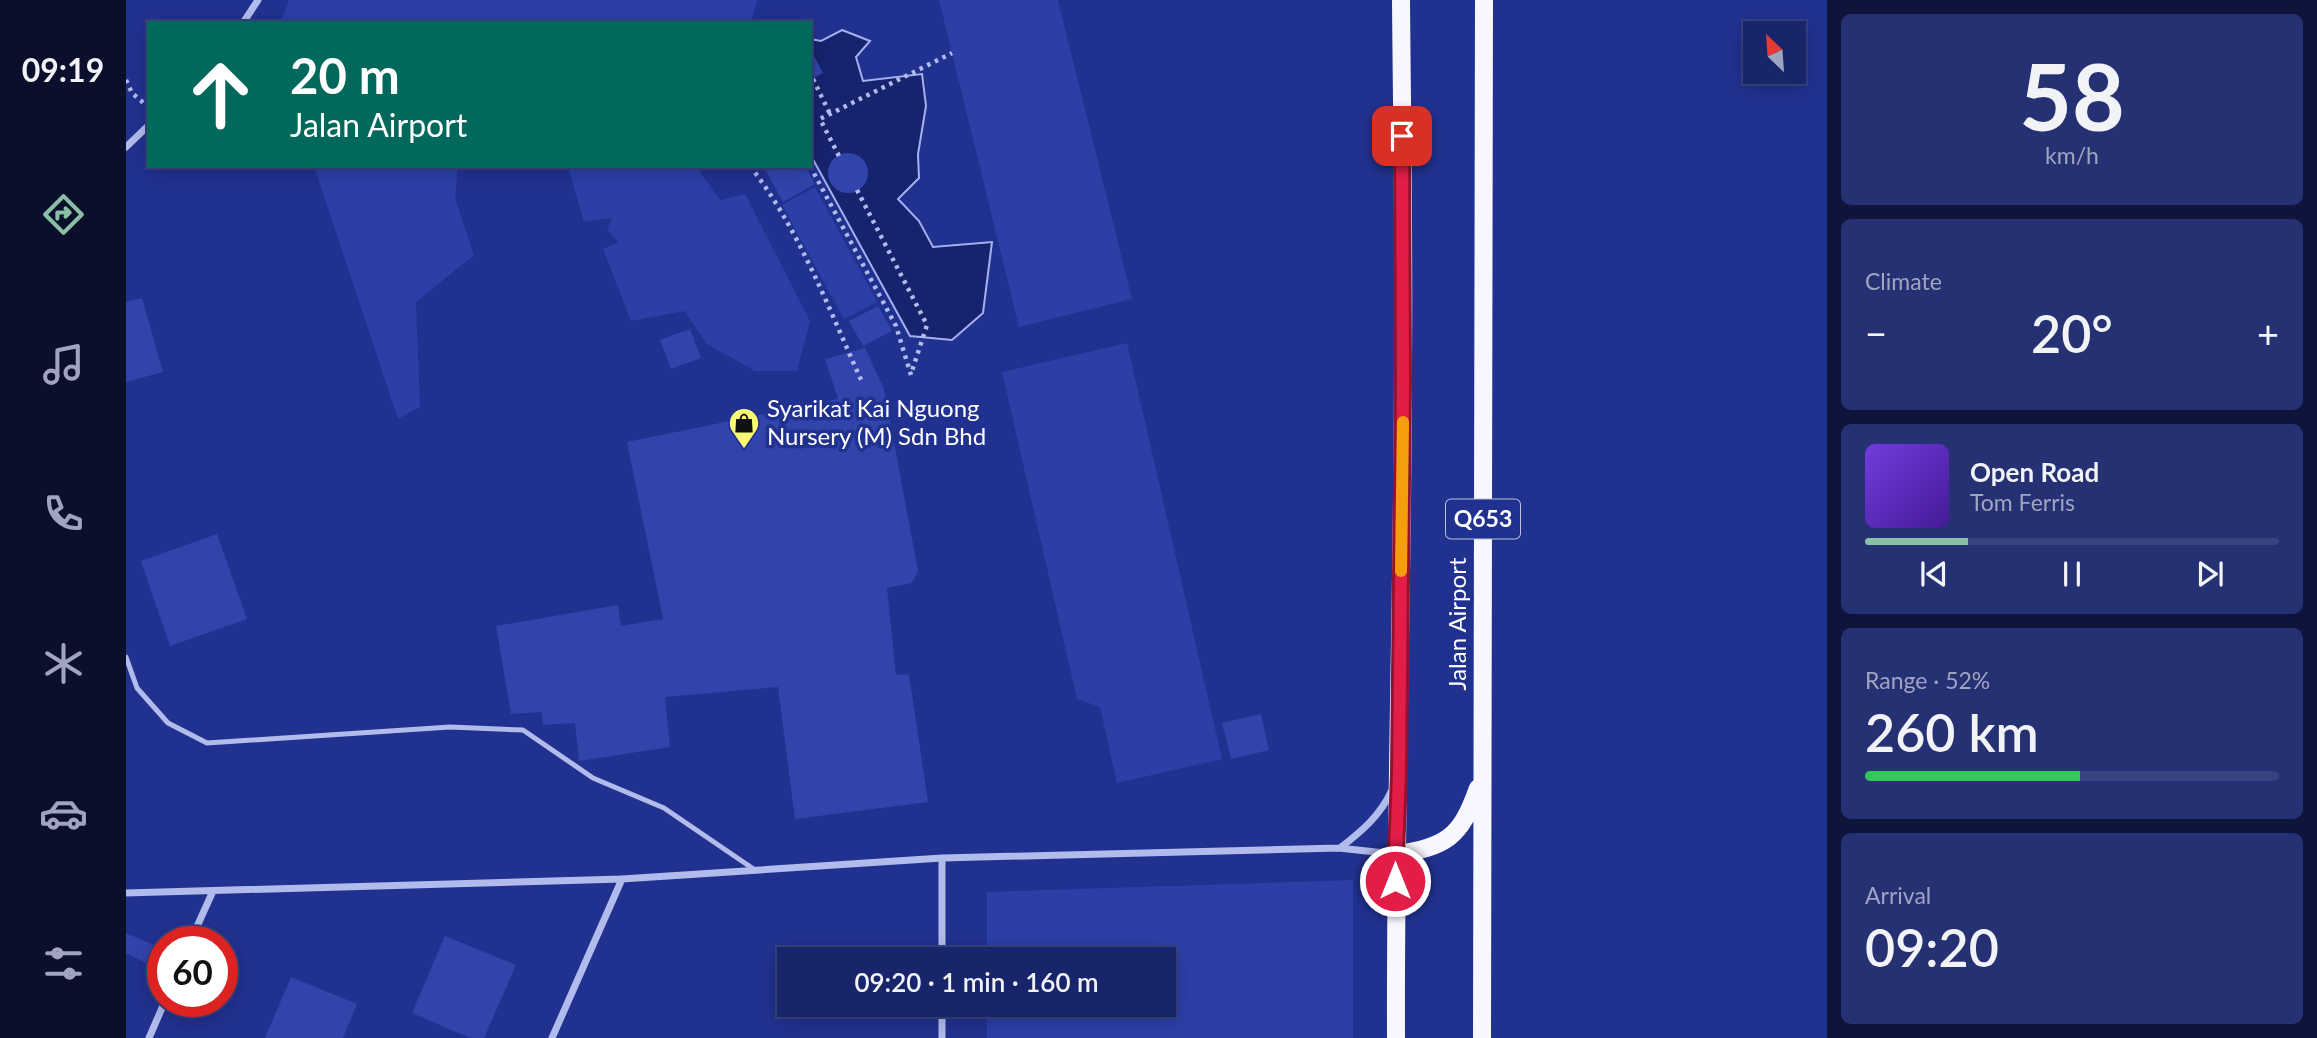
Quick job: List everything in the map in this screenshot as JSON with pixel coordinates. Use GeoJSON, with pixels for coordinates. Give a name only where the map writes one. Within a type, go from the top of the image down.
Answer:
{"type":"FeatureCollection","features":[{"type":"Feature","properties":{"kind":"main road"},"geometry":{"type":"LineString","coordinates":[[1396,1038],[1395,855],[1399,774],[1403,355],[1401,0]]}},
{"type":"Feature","properties":{"kind":"main road","name":"Jalan Airport"},"geometry":{"type":"LineString","coordinates":[[1482,1038],[1484,0]]}},
{"type":"Feature","properties":{"kind":"main road"},"geometry":{"type":"LineString","coordinates":[[1395,855],[1428,849],[1454,835],[1471,808],[1482,775]]}},
{"type":"Feature","properties":{"kind":"street"},"geometry":{"type":"LineString","coordinates":[[244,21],[258,0]]}},
{"type":"Feature","properties":{"kind":"street"},"geometry":{"type":"LineString","coordinates":[[126,147],[147,127]]}},
{"type":"Feature","properties":{"kind":"street"},"geometry":{"type":"LineString","coordinates":[[1339,848],[1368,827],[1387,802],[1399,774]]}},
{"type":"Feature","properties":{"kind":"street"},"geometry":{"type":"LineString","coordinates":[[126,893],[622,879],[942,858],[1339,848],[1395,855]]}},
{"type":"Feature","properties":{"kind":"street"},"geometry":{"type":"LineString","coordinates":[[942,858],[942,947]]}},
{"type":"Feature","properties":{"kind":"street"},"geometry":{"type":"LineString","coordinates":[[552,1038],[622,879]]}},
{"type":"Feature","properties":{"kind":"street"},"geometry":{"type":"LineString","coordinates":[[197,926],[213,891]]}},
{"type":"Feature","properties":{"kind":"street"},"geometry":{"type":"LineString","coordinates":[[149,1038],[158,1017]]}},
{"type":"Feature","properties":{"kind":"street"},"geometry":{"type":"LineString","coordinates":[[942,1017],[942,1038]]}},
{"type":"Feature","properties":{"kind":"lane"},"geometry":{"type":"LineString","coordinates":[[126,657],[137,688],[168,723],[207,743],[450,727],[523,730],[593,778],[664,808],[755,870]]}},
{"type":"Feature","properties":{"kind":"path"},"geometry":{"type":"LineString","coordinates":[[839,156],[820,119],[952,53]]}},
{"type":"Feature","properties":{"kind":"path"},"geometry":{"type":"LineString","coordinates":[[813,79],[830,114]]}},
{"type":"Feature","properties":{"kind":"path"},"geometry":{"type":"LineString","coordinates":[[126,80],[132,93],[147,105]]}},
{"type":"Feature","properties":{"kind":"path"},"geometry":{"type":"LineString","coordinates":[[752,168],[769,191],[808,263],[863,383]]}},
{"type":"Feature","properties":{"kind":"path"},"geometry":{"type":"LineString","coordinates":[[811,168],[896,326],[911,375],[927,326],[857,191]]}},
{"type":"Feature","properties":{"kind":"shaded area"},"geometry":{"type":"Polygon","coordinates":[[[289,0],[757,0],[752,21],[281,21],[289,0]]]}},
{"type":"Feature","properties":{"kind":"shaded area"},"geometry":{"type":"Polygon","coordinates":[[[939,0],[1058,0],[1132,299],[1019,327],[939,0]]]}},
{"type":"Feature","properties":{"kind":"shaded area"},"geometry":{"type":"Polygon","coordinates":[[[842,30],[870,41],[856,57],[863,81],[922,74],[926,106],[918,154],[919,178],[898,199],[919,221],[933,247],[992,242],[983,313],[952,340],[910,336],[812,158],[812,39],[821,41],[842,30]]]}},
{"type":"Feature","properties":{"kind":"shaded area"},"geometry":{"type":"Polygon","coordinates":[[[315,168],[458,168],[455,198],[474,255],[416,302],[420,407],[398,419],[315,168]]]}},
{"type":"Feature","properties":{"kind":"shaded area"},"geometry":{"type":"Polygon","coordinates":[[[569,168],[655,168],[658,171],[664,168],[697,168],[720,200],[745,194],[810,321],[797,371],[755,371],[707,344],[684,311],[631,321],[603,249],[618,242],[607,230],[612,218],[584,222],[569,168]]]}},
{"type":"Feature","properties":{"kind":"shaded area"},"geometry":{"type":"Polygon","coordinates":[[[815,187],[877,302],[844,319],[782,205],[815,187]]]}},
{"type":"Feature","properties":{"kind":"shaded area"},"geometry":{"type":"Polygon","coordinates":[[[1127,343],[1222,759],[1117,783],[1100,707],[1077,699],[1002,372],[1127,343]]]}},
{"type":"Feature","properties":{"kind":"shaded area"},"geometry":{"type":"Polygon","coordinates":[[[1353,880],[1353,1038],[987,1038],[987,1017],[1176,1017],[1176,947],[987,947],[987,892],[1353,880]]]}},
{"type":"Feature","properties":{"kind":"building"},"geometry":{"type":"Polygon","coordinates":[[[814,56],[823,73],[812,79],[814,56]]]}},
{"type":"Feature","properties":{"kind":"building"},"geometry":{"type":"Polygon","coordinates":[[[848,153],[862,159],[868,173],[862,187],[848,193],[834,187],[828,173],[834,159],[848,153]]]}},
{"type":"Feature","properties":{"kind":"building"},"geometry":{"type":"Polygon","coordinates":[[[764,168],[806,168],[815,184],[783,202],[764,168]]]}},
{"type":"Feature","properties":{"kind":"building"},"geometry":{"type":"Polygon","coordinates":[[[142,298],[163,372],[126,382],[126,302],[142,298]]]}},
{"type":"Feature","properties":{"kind":"building"},"geometry":{"type":"Polygon","coordinates":[[[878,306],[892,331],[863,346],[849,321],[878,306]]]}},
{"type":"Feature","properties":{"kind":"building"},"geometry":{"type":"Polygon","coordinates":[[[690,329],[701,358],[671,369],[660,340],[690,329]]]}},
{"type":"Feature","properties":{"kind":"building"},"geometry":{"type":"Polygon","coordinates":[[[865,348],[884,389],[918,571],[912,583],[887,588],[896,675],[909,674],[928,802],[795,819],[778,687],[665,697],[670,747],[579,761],[575,723],[543,725],[542,712],[511,714],[496,626],[618,605],[621,626],[663,619],[627,442],[838,399],[825,359],[865,348]]]}},
{"type":"Feature","properties":{"kind":"building"},"geometry":{"type":"Polygon","coordinates":[[[217,534],[247,619],[170,646],[141,561],[217,534]]]}},
{"type":"Feature","properties":{"kind":"building"},"geometry":{"type":"Polygon","coordinates":[[[1261,714],[1269,750],[1231,759],[1222,723],[1261,714]]]}},
{"type":"Feature","properties":{"kind":"building"},"geometry":{"type":"Polygon","coordinates":[[[126,933],[147,942],[146,963],[126,953],[126,933]]]}},
{"type":"Feature","properties":{"kind":"building"},"geometry":{"type":"Polygon","coordinates":[[[445,936],[516,965],[484,1038],[470,1038],[412,1013],[445,936]]]}},
{"type":"Feature","properties":{"kind":"building"},"geometry":{"type":"Polygon","coordinates":[[[291,977],[357,1004],[343,1038],[265,1038],[291,977]]]}},
{"type":"Feature","properties":{"kind":"slow traffic"},"geometry":{"type":"LineString","coordinates":[[1401,571],[1403,422]]}},
{"type":"Feature","properties":{"kind":"place","name":"Syarikat Kai Nguong Nursery (M) Sdn Bhd"},"geometry":{"type":"Point","coordinates":[744,450]}},
{"type":"Feature","properties":{"kind":"route"},"geometry":{"type":"LineString","coordinates":[[1395,881],[1399,774],[1403,383],[1402,136]]}}]}
